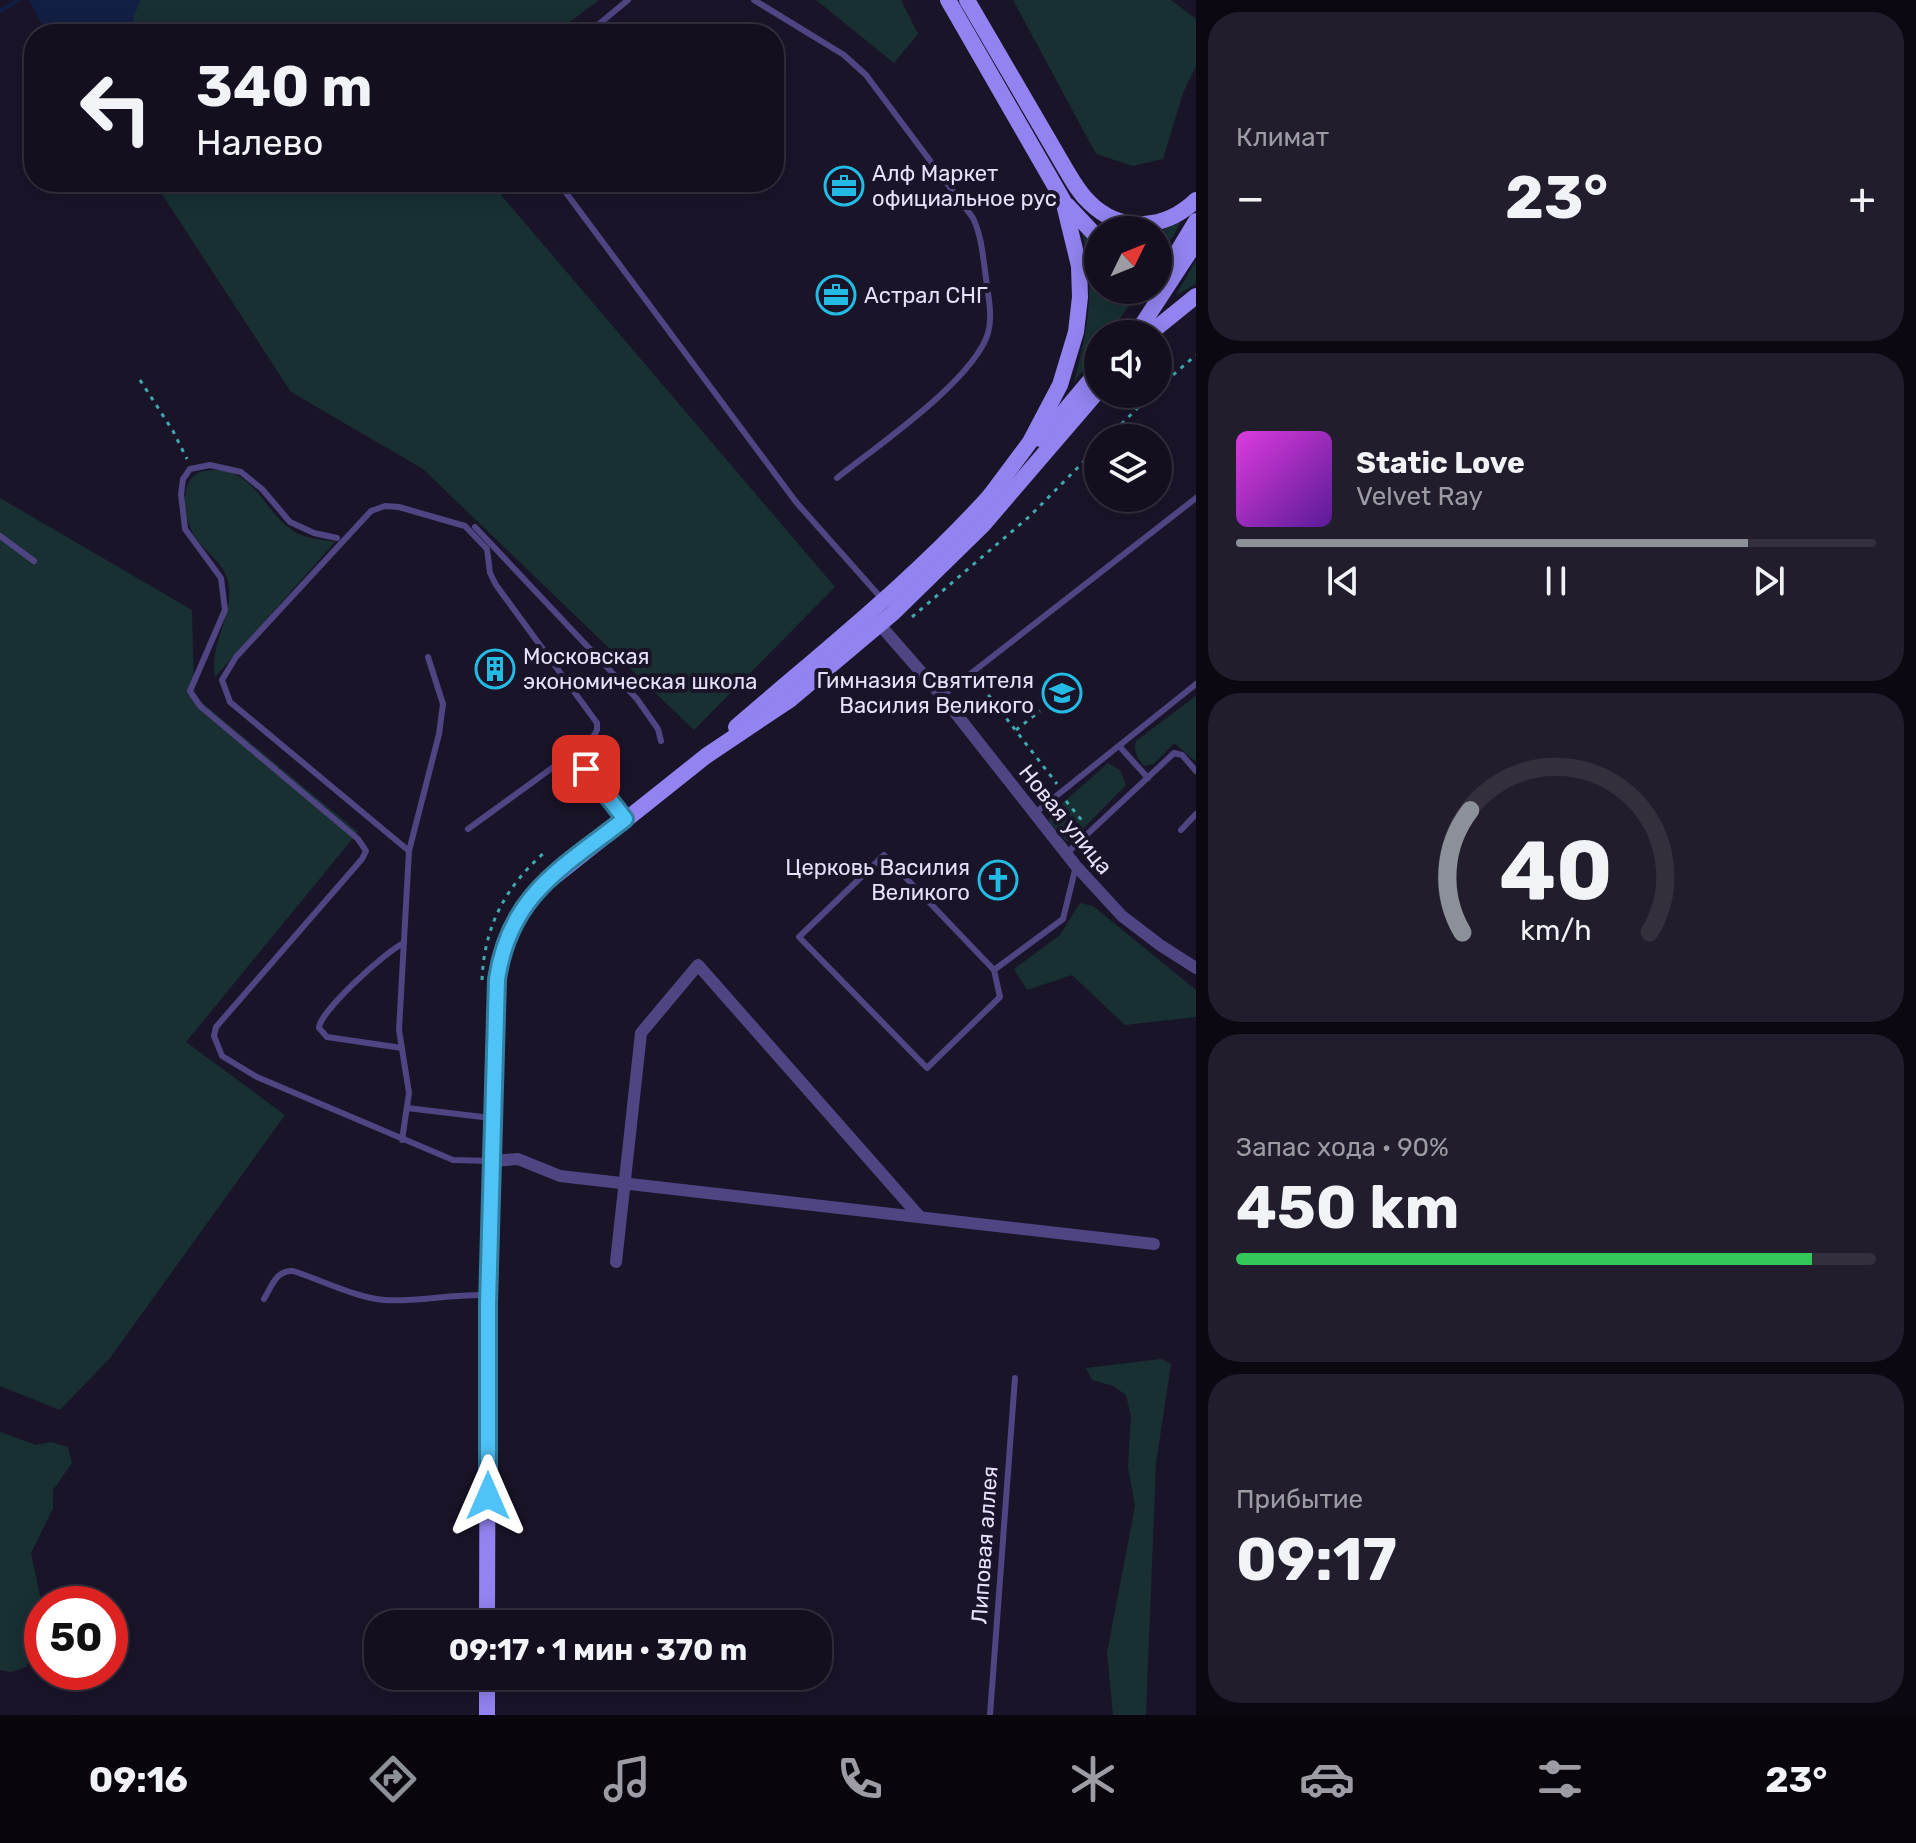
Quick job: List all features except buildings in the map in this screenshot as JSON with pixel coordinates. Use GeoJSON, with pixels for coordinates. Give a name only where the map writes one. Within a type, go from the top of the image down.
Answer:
{"type":"FeatureCollection","features":[{"type":"Feature","properties":{"kind":"main road"},"geometry":{"type":"LineString","coordinates":[[948,0],[1063,200],[1084,223]]}},
{"type":"Feature","properties":{"kind":"main road"},"geometry":{"type":"LineString","coordinates":[[967,0],[1071,179],[1093,206],[1122,222],[1152,224],[1173,217],[1196,200]]}},
{"type":"Feature","properties":{"kind":"main road"},"geometry":{"type":"LineString","coordinates":[[989,497],[1047,414],[1073,346],[1079,311],[1079,266],[1063,200]]}},
{"type":"Feature","properties":{"kind":"main road"},"geometry":{"type":"LineString","coordinates":[[1172,256],[1196,221]]}},
{"type":"Feature","properties":{"kind":"main road"},"geometry":{"type":"LineString","coordinates":[[1172,261],[1194,246]]}},
{"type":"Feature","properties":{"kind":"main road"},"geometry":{"type":"LineString","coordinates":[[1145,320],[1194,246]]}},
{"type":"Feature","properties":{"kind":"main road"},"geometry":{"type":"LineString","coordinates":[[1166,320],[1196,296]]}},
{"type":"Feature","properties":{"kind":"main road"},"geometry":{"type":"LineString","coordinates":[[880,624],[883,600],[930,558],[989,497],[1084,387]]}},
{"type":"Feature","properties":{"kind":"main road"},"geometry":{"type":"LineString","coordinates":[[487,1610],[488,1295],[497,979],[509,932],[534,893],[706,756],[791,699],[880,624],[962,547],[1084,407]]}},
{"type":"Feature","properties":{"kind":"main road"},"geometry":{"type":"LineString","coordinates":[[487,1690],[487,1715]]}},
{"type":"Feature","properties":{"kind":"street","name":"Новая улица"},"geometry":{"type":"LineString","coordinates":[[880,624],[925,675],[1076,866],[1122,916],[1196,968]]}},
{"type":"Feature","properties":{"kind":"street"},"geometry":{"type":"LineString","coordinates":[[616,1262],[641,1033],[698,965],[920,1217]]}},
{"type":"Feature","properties":{"kind":"street"},"geometry":{"type":"LineString","coordinates":[[493,1161],[518,1159],[560,1176],[1154,1244]]}},
{"type":"Feature","properties":{"kind":"lane"},"geometry":{"type":"LineString","coordinates":[[599,24],[628,0]]}},
{"type":"Feature","properties":{"kind":"lane"},"geometry":{"type":"LineString","coordinates":[[754,0],[844,55],[866,75],[973,218],[982,247],[990,312],[985,342],[961,376],[837,478]]}},
{"type":"Feature","properties":{"kind":"lane"},"geometry":{"type":"LineString","coordinates":[[565,192],[796,502],[883,600]]}},
{"type":"Feature","properties":{"kind":"lane"},"geometry":{"type":"LineString","coordinates":[[337,538],[314,533],[290,522],[262,489],[241,472],[210,465],[190,469],[183,479],[181,494],[185,529],[221,578],[225,610],[190,691],[200,706],[358,839],[366,851],[216,1027],[216,1046],[222,1056],[248,1073],[402,1140],[453,1160],[493,1161]]}},
{"type":"Feature","properties":{"kind":"lane"},"geometry":{"type":"LineString","coordinates":[[942,696],[1196,498]]}},
{"type":"Feature","properties":{"kind":"lane"},"geometry":{"type":"LineString","coordinates":[[409,851],[230,702],[222,680],[236,657],[371,511],[385,506],[399,507],[465,526],[477,537],[487,549],[490,573],[496,585],[597,723],[592,739],[468,829]]}},
{"type":"Feature","properties":{"kind":"lane"},"geometry":{"type":"LineString","coordinates":[[475,527],[637,699],[658,729],[661,741]]}},
{"type":"Feature","properties":{"kind":"lane"},"geometry":{"type":"LineString","coordinates":[[0,536],[34,561]]}},
{"type":"Feature","properties":{"kind":"lane"},"geometry":{"type":"LineString","coordinates":[[402,1140],[409,1093],[399,1030],[410,838],[442,715],[439,690],[428,657]]}},
{"type":"Feature","properties":{"kind":"lane"},"geometry":{"type":"LineString","coordinates":[[1035,813],[1196,684]]}},
{"type":"Feature","properties":{"kind":"lane"},"geometry":{"type":"LineString","coordinates":[[1120,747],[1148,778]]}},
{"type":"Feature","properties":{"kind":"lane"},"geometry":{"type":"LineString","coordinates":[[573,753],[625,819]]}},
{"type":"Feature","properties":{"kind":"lane"},"geometry":{"type":"LineString","coordinates":[[1066,854],[1174,753],[1182,755],[1196,771]]}},
{"type":"Feature","properties":{"kind":"lane"},"geometry":{"type":"LineString","coordinates":[[1181,830],[1196,814]]}},
{"type":"Feature","properties":{"kind":"lane"},"geometry":{"type":"LineString","coordinates":[[884,855],[994,970],[1000,997],[927,1068],[799,937],[884,855]]}},
{"type":"Feature","properties":{"kind":"lane"},"geometry":{"type":"LineString","coordinates":[[994,970],[1063,919],[1076,866]]}},
{"type":"Feature","properties":{"kind":"lane"},"geometry":{"type":"LineString","coordinates":[[402,1048],[327,1037],[319,1028],[323,1014],[388,952],[404,943]]}},
{"type":"Feature","properties":{"kind":"lane"},"geometry":{"type":"LineString","coordinates":[[407,1108],[493,1118]]}},
{"type":"Feature","properties":{"kind":"lane"},"geometry":{"type":"LineString","coordinates":[[264,1299],[278,1275],[284,1271],[293,1271],[365,1297],[383,1300],[451,1294],[488,1295]]}},
{"type":"Feature","properties":{"kind":"lane","name":"Липовая аллея"},"geometry":{"type":"LineString","coordinates":[[990,1715],[1015,1378]]}},
{"type":"Feature","properties":{"kind":"path"},"geometry":{"type":"LineString","coordinates":[[1172,376],[1196,355]]}},
{"type":"Feature","properties":{"kind":"path"},"geometry":{"type":"LineString","coordinates":[[140,380],[173,431],[190,469]]}},
{"type":"Feature","properties":{"kind":"path"},"geometry":{"type":"LineString","coordinates":[[1121,424],[1138,408]]}},
{"type":"Feature","properties":{"kind":"path"},"geometry":{"type":"LineString","coordinates":[[880,624],[1030,516],[1084,461]]}},
{"type":"Feature","properties":{"kind":"path"},"geometry":{"type":"LineString","coordinates":[[972,672],[1091,832]]}},
{"type":"Feature","properties":{"kind":"path"},"geometry":{"type":"LineString","coordinates":[[1016,730],[1040,711]]}},
{"type":"Feature","properties":{"kind":"green space"},"geometry":{"type":"Polygon","coordinates":[[[30,0],[599,0],[567,24],[46,24],[30,0]]]}},
{"type":"Feature","properties":{"kind":"green space"},"geometry":{"type":"Polygon","coordinates":[[[816,0],[901,0],[918,34],[894,63],[816,0]]]}},
{"type":"Feature","properties":{"kind":"green space"},"geometry":{"type":"Polygon","coordinates":[[[1013,0],[1171,0],[1196,19],[1196,66],[1183,93],[1163,159],[1133,166],[1096,154],[1013,0]]]}},
{"type":"Feature","properties":{"kind":"green space"},"geometry":{"type":"Polygon","coordinates":[[[161,192],[499,192],[835,587],[694,730],[423,469],[291,392],[161,192]]]}},
{"type":"Feature","properties":{"kind":"green space"},"geometry":{"type":"Polygon","coordinates":[[[1181,222],[1172,238],[1172,226],[1181,222]]]}},
{"type":"Feature","properties":{"kind":"green space"},"geometry":{"type":"Polygon","coordinates":[[[1196,260],[1196,284],[1176,295],[1196,260]]]}},
{"type":"Feature","properties":{"kind":"green space"},"geometry":{"type":"Polygon","coordinates":[[[1088,304],[1130,304],[1119,320],[1086,320],[1088,304]]]}},
{"type":"Feature","properties":{"kind":"green space"},"geometry":{"type":"Polygon","coordinates":[[[1084,338],[1084,369],[1074,382],[1084,338]]]}},
{"type":"Feature","properties":{"kind":"green space"},"geometry":{"type":"Polygon","coordinates":[[[200,472],[228,472],[249,484],[282,522],[297,533],[335,542],[215,677],[215,654],[227,610],[229,587],[221,566],[191,530],[185,504],[190,480],[200,472]]]}},
{"type":"Feature","properties":{"kind":"green space"},"geometry":{"type":"Polygon","coordinates":[[[0,498],[192,610],[194,696],[358,832],[186,1042],[285,1115],[110,1358],[60,1410],[0,1386],[0,498]]]}},
{"type":"Feature","properties":{"kind":"green space"},"geometry":{"type":"Polygon","coordinates":[[[1196,696],[1196,762],[1174,743],[1154,764],[1144,766],[1137,755],[1136,741],[1196,696]]]}},
{"type":"Feature","properties":{"kind":"green space"},"geometry":{"type":"Polygon","coordinates":[[[1108,763],[1120,770],[1126,785],[1072,840],[1066,841],[1049,822],[1049,815],[1108,763]]]}},
{"type":"Feature","properties":{"kind":"green space"},"geometry":{"type":"Polygon","coordinates":[[[1080,903],[1093,906],[1196,990],[1196,1017],[1125,1025],[1072,975],[1027,990],[1014,969],[1060,935],[1080,903]]]}},
{"type":"Feature","properties":{"kind":"green space"},"geometry":{"type":"Polygon","coordinates":[[[1161,1359],[1171,1364],[1156,1463],[1146,1715],[1113,1715],[1107,1653],[1135,1506],[1128,1467],[1131,1416],[1126,1395],[1113,1386],[1092,1380],[1086,1368],[1161,1359]]]}},
{"type":"Feature","properties":{"kind":"green space"},"geometry":{"type":"Polygon","coordinates":[[[0,1432],[36,1445],[51,1442],[68,1447],[72,1463],[53,1490],[53,1508],[31,1553],[38,1586],[24,1586],[24,1668],[11,1672],[0,1670],[0,1432]]]}},
{"type":"Feature","properties":{"kind":"water"},"geometry":{"type":"Polygon","coordinates":[[[29,0],[141,0],[134,24],[42,24],[29,0]]]}},
{"type":"Feature","properties":{"kind":"waterway"},"geometry":{"type":"LineString","coordinates":[[0,11],[18,0]]}},
{"type":"Feature","properties":{"kind":"place","name":"Алф Маркет официальное рус"},"geometry":{"type":"Point","coordinates":[844,186]}},
{"type":"Feature","properties":{"kind":"place","name":"Астрал СНГ"},"geometry":{"type":"Point","coordinates":[836,295]}},
{"type":"Feature","properties":{"kind":"place","name":"Московская экономическая школа"},"geometry":{"type":"Point","coordinates":[495,669]}},
{"type":"Feature","properties":{"kind":"place","name":"Гимназия Святителя Василия Великого"},"geometry":{"type":"Point","coordinates":[1062,693]}},
{"type":"Feature","properties":{"kind":"place","name":"Церковь Василия Великого"},"geometry":{"type":"Point","coordinates":[998,880]}},
{"type":"Feature","properties":{"kind":"route"},"geometry":{"type":"LineString","coordinates":[[488,1496],[488,1304],[497,979],[505,941],[534,893],[625,819],[586,769]]}}]}
